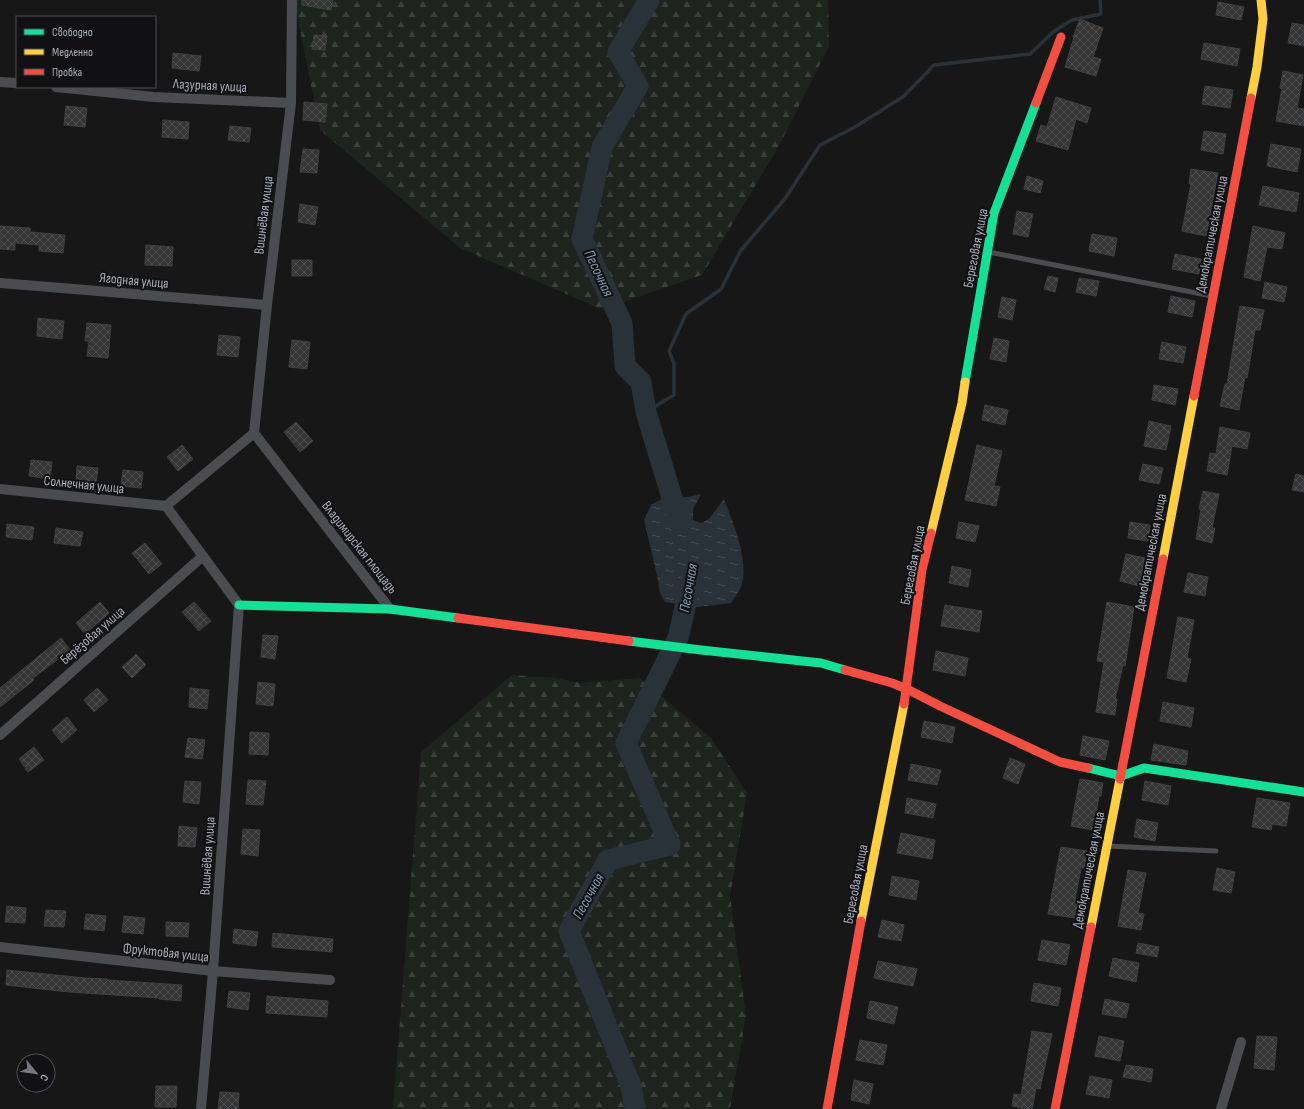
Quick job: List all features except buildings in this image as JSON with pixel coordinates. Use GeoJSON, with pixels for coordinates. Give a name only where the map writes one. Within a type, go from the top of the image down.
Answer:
{"type":"FeatureCollection","features":[{"type":"Feature","properties":{"kind":"street","name":"Вишнёвая улица"},"geometry":{"type":"LineString","coordinates":[[254,433],[266,305],[291,103],[292,0]]}},
{"type":"Feature","properties":{"kind":"street","name":"Демократическая улица"},"geometry":{"type":"LineString","coordinates":[[1055,1109],[1258,67],[1264,19],[1261,0]]}},
{"type":"Feature","properties":{"kind":"street","name":"Береговая улица"},"geometry":{"type":"LineString","coordinates":[[827,1109],[857,943],[908,689],[922,570],[962,402],[994,213],[1061,37]]}},
{"type":"Feature","properties":{"kind":"street"},"geometry":{"type":"LineString","coordinates":[[0,82],[16,83]]}},
{"type":"Feature","properties":{"kind":"street","name":"Лазурная улица"},"geometry":{"type":"LineString","coordinates":[[67,88],[154,96],[291,103]]}},
{"type":"Feature","properties":{"kind":"street","name":"Ягодная улица"},"geometry":{"type":"LineString","coordinates":[[0,283],[266,305]]}},
{"type":"Feature","properties":{"kind":"street"},"geometry":{"type":"LineString","coordinates":[[239,605],[166,506],[254,433]]}},
{"type":"Feature","properties":{"kind":"street","name":"Владимирская площадь"},"geometry":{"type":"LineString","coordinates":[[254,433],[390,609]]}},
{"type":"Feature","properties":{"kind":"street","name":"Солнечная улица"},"geometry":{"type":"LineString","coordinates":[[0,490],[166,506]]}},
{"type":"Feature","properties":{"kind":"street","name":"Берёзовая улица"},"geometry":{"type":"LineString","coordinates":[[0,735],[203,556]]}},
{"type":"Feature","properties":{"kind":"street","name":"Вишнёвая улица"},"geometry":{"type":"LineString","coordinates":[[201,1109],[213,971],[239,605]]}},
{"type":"Feature","properties":{"kind":"street","name":"Владимирская площадь"},"geometry":{"type":"LineString","coordinates":[[239,605],[390,609]]}},
{"type":"Feature","properties":{"kind":"street"},"geometry":{"type":"LineString","coordinates":[[390,609],[701,650],[821,664],[892,682],[1060,762],[1121,776],[1144,768],[1304,792]]}},
{"type":"Feature","properties":{"kind":"street","name":"Фруктовая улица"},"geometry":{"type":"LineString","coordinates":[[0,948],[213,971],[330,980]]}},
{"type":"Feature","properties":{"kind":"street"},"geometry":{"type":"LineString","coordinates":[[1221,1109],[1241,1042]]}},
{"type":"Feature","properties":{"kind":"lane"},"geometry":{"type":"LineString","coordinates":[[988,251],[1213,296]]}},
{"type":"Feature","properties":{"kind":"lane"},"geometry":{"type":"LineString","coordinates":[[1107,846],[1216,851]]}},
{"type":"Feature","properties":{"kind":"green space"},"geometry":{"type":"Polygon","coordinates":[[[294,0],[828,0],[829,46],[780,144],[702,275],[601,309],[460,248],[320,130],[294,0]]]}},
{"type":"Feature","properties":{"kind":"green space"},"geometry":{"type":"Polygon","coordinates":[[[512,675],[555,678],[580,683],[640,678],[711,738],[747,793],[730,896],[746,1016],[730,1109],[393,1109],[421,752],[512,675]]]}},
{"type":"Feature","properties":{"kind":"water"},"geometry":{"type":"Polygon","coordinates":[[[701,494],[693,509],[693,520],[701,523],[709,519],[724,499],[735,528],[743,558],[743,579],[741,586],[731,603],[698,607],[665,602],[660,593],[644,520],[651,505],[666,497],[689,497],[701,494]]]}},
{"type":"Feature","properties":{"kind":"waterway","name":"Песочная"},"geometry":{"type":"LineString","coordinates":[[649,0],[618,52],[638,86],[602,147],[582,239],[622,323],[625,366],[641,382],[646,412],[680,524]]}},
{"type":"Feature","properties":{"kind":"waterway"},"geometry":{"type":"LineString","coordinates":[[646,412],[674,395],[674,363],[669,351],[686,314],[721,289],[741,250],[784,200],[820,145],[855,127],[904,96],[934,65],[1030,54],[1053,32],[1072,20],[1101,14],[1100,0]]}},
{"type":"Feature","properties":{"kind":"waterway","name":"Песочная"},"geometry":{"type":"LineString","coordinates":[[635,1109],[631,1086],[569,931],[608,860],[670,845],[626,743],[678,638],[692,578]]}},
{"type":"Feature","properties":{"kind":"traffic: fast"},"geometry":{"type":"LineString","coordinates":[[965,382],[994,213],[1036,103]]}},
{"type":"Feature","properties":{"kind":"traffic: fast"},"geometry":{"type":"LineString","coordinates":[[239,605],[390,609],[458,618]]}},
{"type":"Feature","properties":{"kind":"traffic: fast"},"geometry":{"type":"LineString","coordinates":[[629,641],[821,663],[845,670]]}},
{"type":"Feature","properties":{"kind":"traffic: fast"},"geometry":{"type":"LineString","coordinates":[[1088,768],[1121,776],[1144,768],[1304,792]]}},
{"type":"Feature","properties":{"kind":"traffic: slow"},"geometry":{"type":"LineString","coordinates":[[1251,98],[1257,67],[1263,19],[1261,0]]}},
{"type":"Feature","properties":{"kind":"traffic: slow"},"geometry":{"type":"LineString","coordinates":[[931,533],[962,403],[965,382]]}},
{"type":"Feature","properties":{"kind":"traffic: slow"},"geometry":{"type":"LineString","coordinates":[[1163,559],[1194,396]]}},
{"type":"Feature","properties":{"kind":"traffic: slow"},"geometry":{"type":"LineString","coordinates":[[861,921],[904,704]]}},
{"type":"Feature","properties":{"kind":"traffic: slow"},"geometry":{"type":"LineString","coordinates":[[1091,927],[1120,779]]}},
{"type":"Feature","properties":{"kind":"traffic: jam"},"geometry":{"type":"LineString","coordinates":[[1036,103],[1061,37]]}},
{"type":"Feature","properties":{"kind":"traffic: jam"},"geometry":{"type":"LineString","coordinates":[[1194,396],[1251,98]]}},
{"type":"Feature","properties":{"kind":"traffic: jam"},"geometry":{"type":"LineString","coordinates":[[904,704],[922,570],[931,533]]}},
{"type":"Feature","properties":{"kind":"traffic: jam"},"geometry":{"type":"LineString","coordinates":[[1120,779],[1163,559]]}},
{"type":"Feature","properties":{"kind":"traffic: jam"},"geometry":{"type":"LineString","coordinates":[[458,618],[629,641]]}},
{"type":"Feature","properties":{"kind":"traffic: jam"},"geometry":{"type":"LineString","coordinates":[[845,670],[892,683],[907,689],[1060,762],[1088,768]]}},
{"type":"Feature","properties":{"kind":"traffic: jam"},"geometry":{"type":"LineString","coordinates":[[827,1109],[861,921]]}},
{"type":"Feature","properties":{"kind":"traffic: jam"},"geometry":{"type":"LineString","coordinates":[[1055,1109],[1091,927]]}}]}
